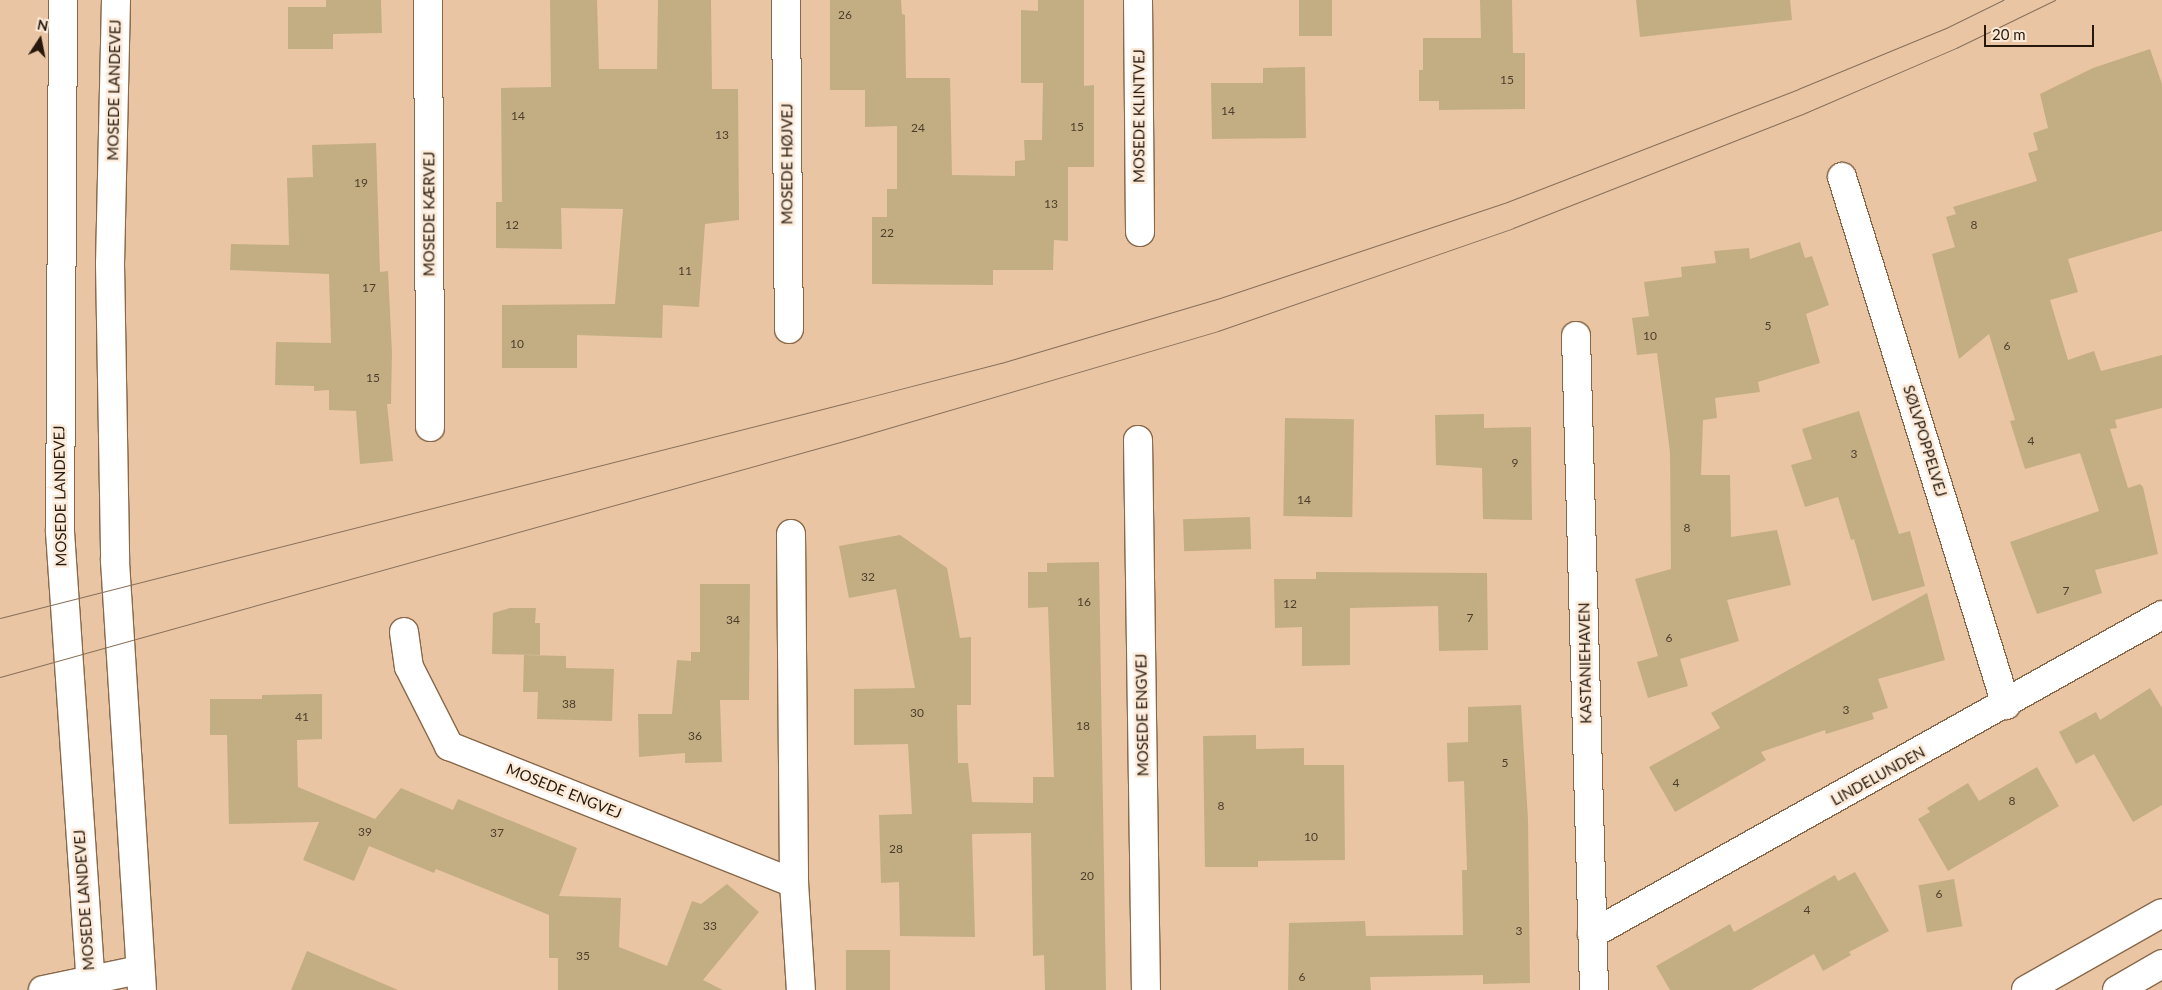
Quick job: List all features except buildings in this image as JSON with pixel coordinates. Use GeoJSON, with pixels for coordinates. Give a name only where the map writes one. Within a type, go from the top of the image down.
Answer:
{"type":"FeatureCollection","features":[{"type":"Feature","properties":{"kind":"street","name":"MOSEDE LANDEVEJ"},"geometry":{"type":"LineString","coordinates":[[63,0],[60,532],[91,986]]}},
{"type":"Feature","properties":{"kind":"street","name":"MOSEDE LANDEVEJ"},"geometry":{"type":"LineString","coordinates":[[116,0],[110,264],[115,551],[140,980]]}},
{"type":"Feature","properties":{"kind":"street","name":"MOSEDE KÆRVEJ"},"geometry":{"type":"LineString","coordinates":[[428,0],[430,427]]}},
{"type":"Feature","properties":{"kind":"street","name":"MOSEDE HØJVEJ"},"geometry":{"type":"LineString","coordinates":[[786,0],[789,329]]}},
{"type":"Feature","properties":{"kind":"street","name":"MOSEDE KLINTVEJ"},"geometry":{"type":"LineString","coordinates":[[1138,0],[1140,232]]}},
{"type":"Feature","properties":{"kind":"street","name":"SØLVPOPPELVEJ"},"geometry":{"type":"LineString","coordinates":[[1842,178],[2006,705]]}},
{"type":"Feature","properties":{"kind":"street","name":"KASTANIEHAVEN"},"geometry":{"type":"LineString","coordinates":[[1576,336],[1594,990]]}},
{"type":"Feature","properties":{"kind":"street","name":"MOSEDE ENGVEJ"},"geometry":{"type":"LineString","coordinates":[[1138,440],[1146,990]]}},
{"type":"Feature","properties":{"kind":"street"},"geometry":{"type":"LineString","coordinates":[[791,534],[794,883],[800,990]]}},
{"type":"Feature","properties":{"kind":"street","name":"LINDELUNDEN"},"geometry":{"type":"LineString","coordinates":[[1592,934],[2006,705],[2162,615]]}},
{"type":"Feature","properties":{"kind":"street","name":"MOSEDE ENGVEJ"},"geometry":{"type":"LineString","coordinates":[[404,632],[409,667],[449,746],[794,883]]}},
{"type":"Feature","properties":{"kind":"street"},"geometry":{"type":"LineString","coordinates":[[2026,990],[2162,914]]}},
{"type":"Feature","properties":{"kind":"street"},"geometry":{"type":"LineString","coordinates":[[2117,990],[2162,964]]}},
{"type":"Feature","properties":{"kind":"street"},"geometry":{"type":"LineString","coordinates":[[43,990],[140,980]]}},
{"type":"Feature","properties":{"kind":"tram line"},"geometry":{"type":"LineString","coordinates":[[0,618],[1001,363],[1217,299],[1507,202],[1798,89],[1946,28],[2003,0]]}},
{"type":"Feature","properties":{"kind":"tram line"},"geometry":{"type":"LineString","coordinates":[[0,677],[858,437],[1218,331],[1513,228],[1805,113],[1956,48],[2055,0]]}}]}
